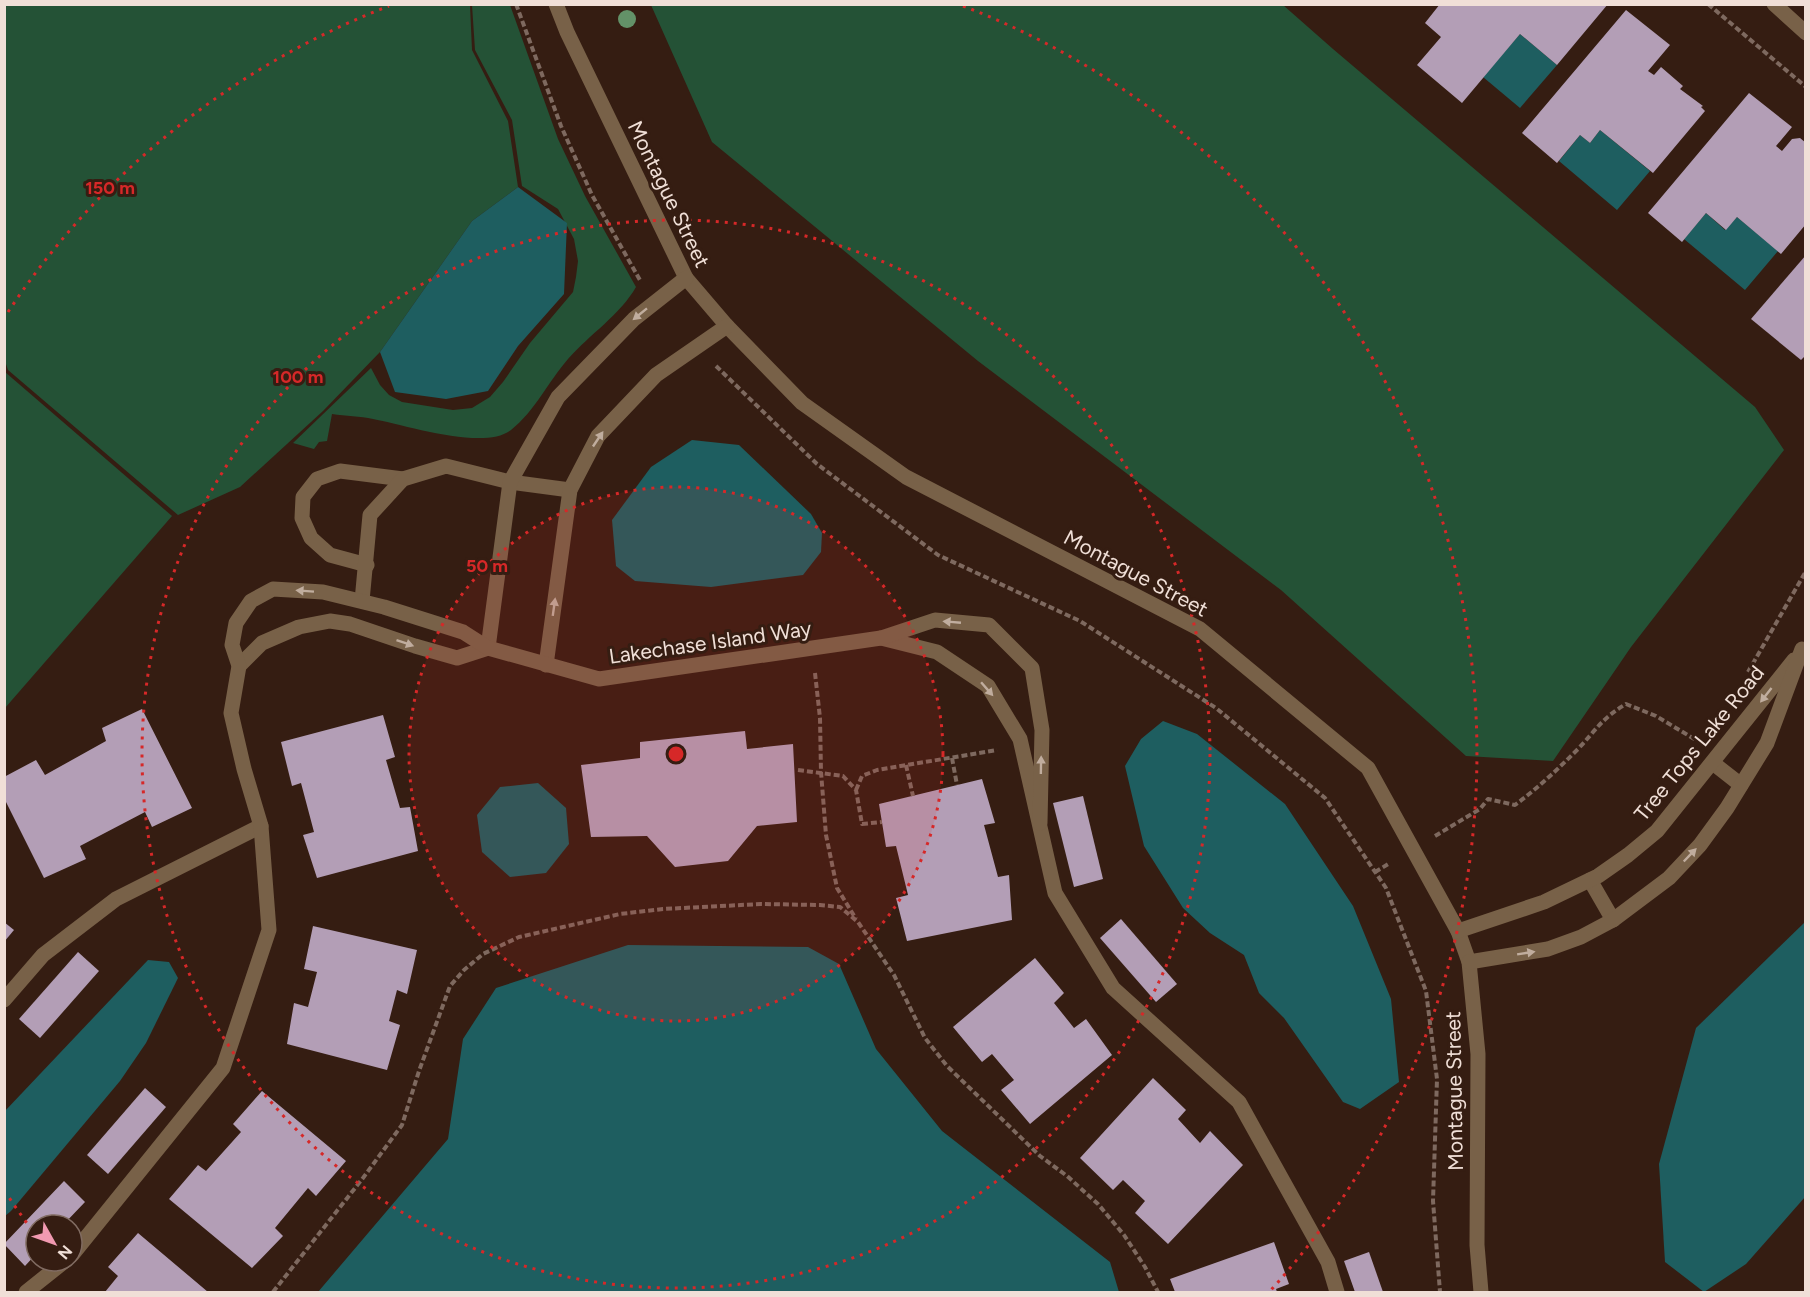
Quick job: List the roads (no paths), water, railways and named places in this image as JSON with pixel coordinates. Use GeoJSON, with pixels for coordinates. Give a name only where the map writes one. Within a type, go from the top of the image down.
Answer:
{"type":"FeatureCollection","features":[{"type":"Feature","properties":{"kind":"street","name":"Montague Street"},"geometry":{"type":"LineString","coordinates":[[556,4],[567,32],[686,278],[727,326],[802,403],[906,477],[1200,629],[1368,768],[1458,931],[1468,962],[1478,1054],[1477,1245],[1481,1293]]}},
{"type":"Feature","properties":{"kind":"street"},"geometry":{"type":"LineString","coordinates":[[1774,4],[1806,33]]}},
{"type":"Feature","properties":{"kind":"street"},"geometry":{"type":"LineString","coordinates":[[239,666],[262,643],[299,627],[330,621],[350,624],[457,658],[488,648],[510,482],[558,397],[634,319],[686,278]]}},
{"type":"Feature","properties":{"kind":"street"},"geometry":{"type":"LineString","coordinates":[[546,665],[570,490],[598,436],[656,375],[727,326]]}},
{"type":"Feature","properties":{"kind":"street"},"geometry":{"type":"LineString","coordinates":[[367,565],[330,555],[311,538],[302,518],[303,497],[317,479],[340,471],[404,479],[446,466],[510,482],[570,490]]}},
{"type":"Feature","properties":{"kind":"street"},"geometry":{"type":"LineString","coordinates":[[84,1240],[222,1068],[269,930],[261,826],[244,769],[231,713],[239,666],[232,645],[236,623],[251,601],[273,589],[323,592],[363,601],[370,515],[404,479]]}},
{"type":"Feature","properties":{"kind":"street","name":"Lakechase Island Way"},"geometry":{"type":"LineString","coordinates":[[363,601],[463,632],[488,648],[599,679],[880,638],[934,620],[989,625],[1032,668],[1042,730],[1040,823]]}},
{"type":"Feature","properties":{"kind":"street","name":"Lakechase Island Way"},"geometry":{"type":"LineString","coordinates":[[880,638],[937,652],[988,686],[1020,739],[1055,893],[1113,987],[1239,1102],[1328,1262],[1337,1293]]}},
{"type":"Feature","properties":{"kind":"street","name":"Tree Tops Lake Road"},"geometry":{"type":"LineString","coordinates":[[1458,931],[1544,902],[1590,880],[1628,855],[1657,831],[1804,647]]}},
{"type":"Feature","properties":{"kind":"street","name":"Tree Tops Lake Road"},"geometry":{"type":"LineString","coordinates":[[1468,962],[1548,949],[1581,937],[1613,920],[1669,878],[1700,845],[1767,743],[1804,647]]}},
{"type":"Feature","properties":{"kind":"street"},"geometry":{"type":"LineString","coordinates":[[1713,763],[1741,784]]}},
{"type":"Feature","properties":{"kind":"street"},"geometry":{"type":"LineString","coordinates":[[4,1000],[43,955],[116,899],[261,826]]}},
{"type":"Feature","properties":{"kind":"street"},"geometry":{"type":"LineString","coordinates":[[1590,880],[1613,920]]}},
{"type":"Feature","properties":{"kind":"street"},"geometry":{"type":"LineString","coordinates":[[26,1293],[50,1273]]}},
{"type":"Feature","properties":{"kind":"water"},"geometry":{"type":"Polygon","coordinates":[[[1520,34],[1557,65],[1520,108],[1483,77],[1520,34]]]}},
{"type":"Feature","properties":{"kind":"water"},"geometry":{"type":"Polygon","coordinates":[[[1600,130],[1650,171],[1617,210],[1559,161],[1580,135],[1590,143],[1600,130]]]}},
{"type":"Feature","properties":{"kind":"water"},"geometry":{"type":"Polygon","coordinates":[[[518,187],[567,223],[564,294],[518,346],[488,391],[446,399],[395,392],[380,352],[472,221],[518,187]]]}},
{"type":"Feature","properties":{"kind":"water"},"geometry":{"type":"Polygon","coordinates":[[[1706,213],[1725,230],[1737,217],[1778,251],[1745,290],[1684,239],[1706,213]]]}},
{"type":"Feature","properties":{"kind":"water"},"geometry":{"type":"Polygon","coordinates":[[[692,440],[739,445],[811,514],[822,533],[821,552],[803,575],[711,587],[635,581],[616,566],[612,520],[651,467],[692,440]]]}},
{"type":"Feature","properties":{"kind":"water"},"geometry":{"type":"Polygon","coordinates":[[[1163,721],[1197,734],[1285,804],[1353,906],[1391,999],[1399,1082],[1360,1109],[1343,1102],[1284,1018],[1259,993],[1244,955],[1210,933],[1183,908],[1144,846],[1125,766],[1141,739],[1163,721]]]}},
{"type":"Feature","properties":{"kind":"water"},"geometry":{"type":"Polygon","coordinates":[[[538,783],[566,808],[569,844],[546,873],[510,877],[482,852],[477,815],[500,787],[538,783]]]}},
{"type":"Feature","properties":{"kind":"water"},"geometry":{"type":"Polygon","coordinates":[[[1805,922],[1805,1197],[1746,1264],[1704,1292],[1665,1262],[1659,1164],[1696,1028],[1805,922]]]}},
{"type":"Feature","properties":{"kind":"water"},"geometry":{"type":"Polygon","coordinates":[[[628,945],[808,947],[839,964],[876,1049],[942,1131],[1110,1262],[1119,1292],[318,1292],[448,1139],[463,1039],[496,988],[628,945]]]}},
{"type":"Feature","properties":{"kind":"water"},"geometry":{"type":"Polygon","coordinates":[[[148,960],[169,962],[178,978],[146,1043],[120,1081],[5,1216],[5,1111],[148,960]]]}}]}
